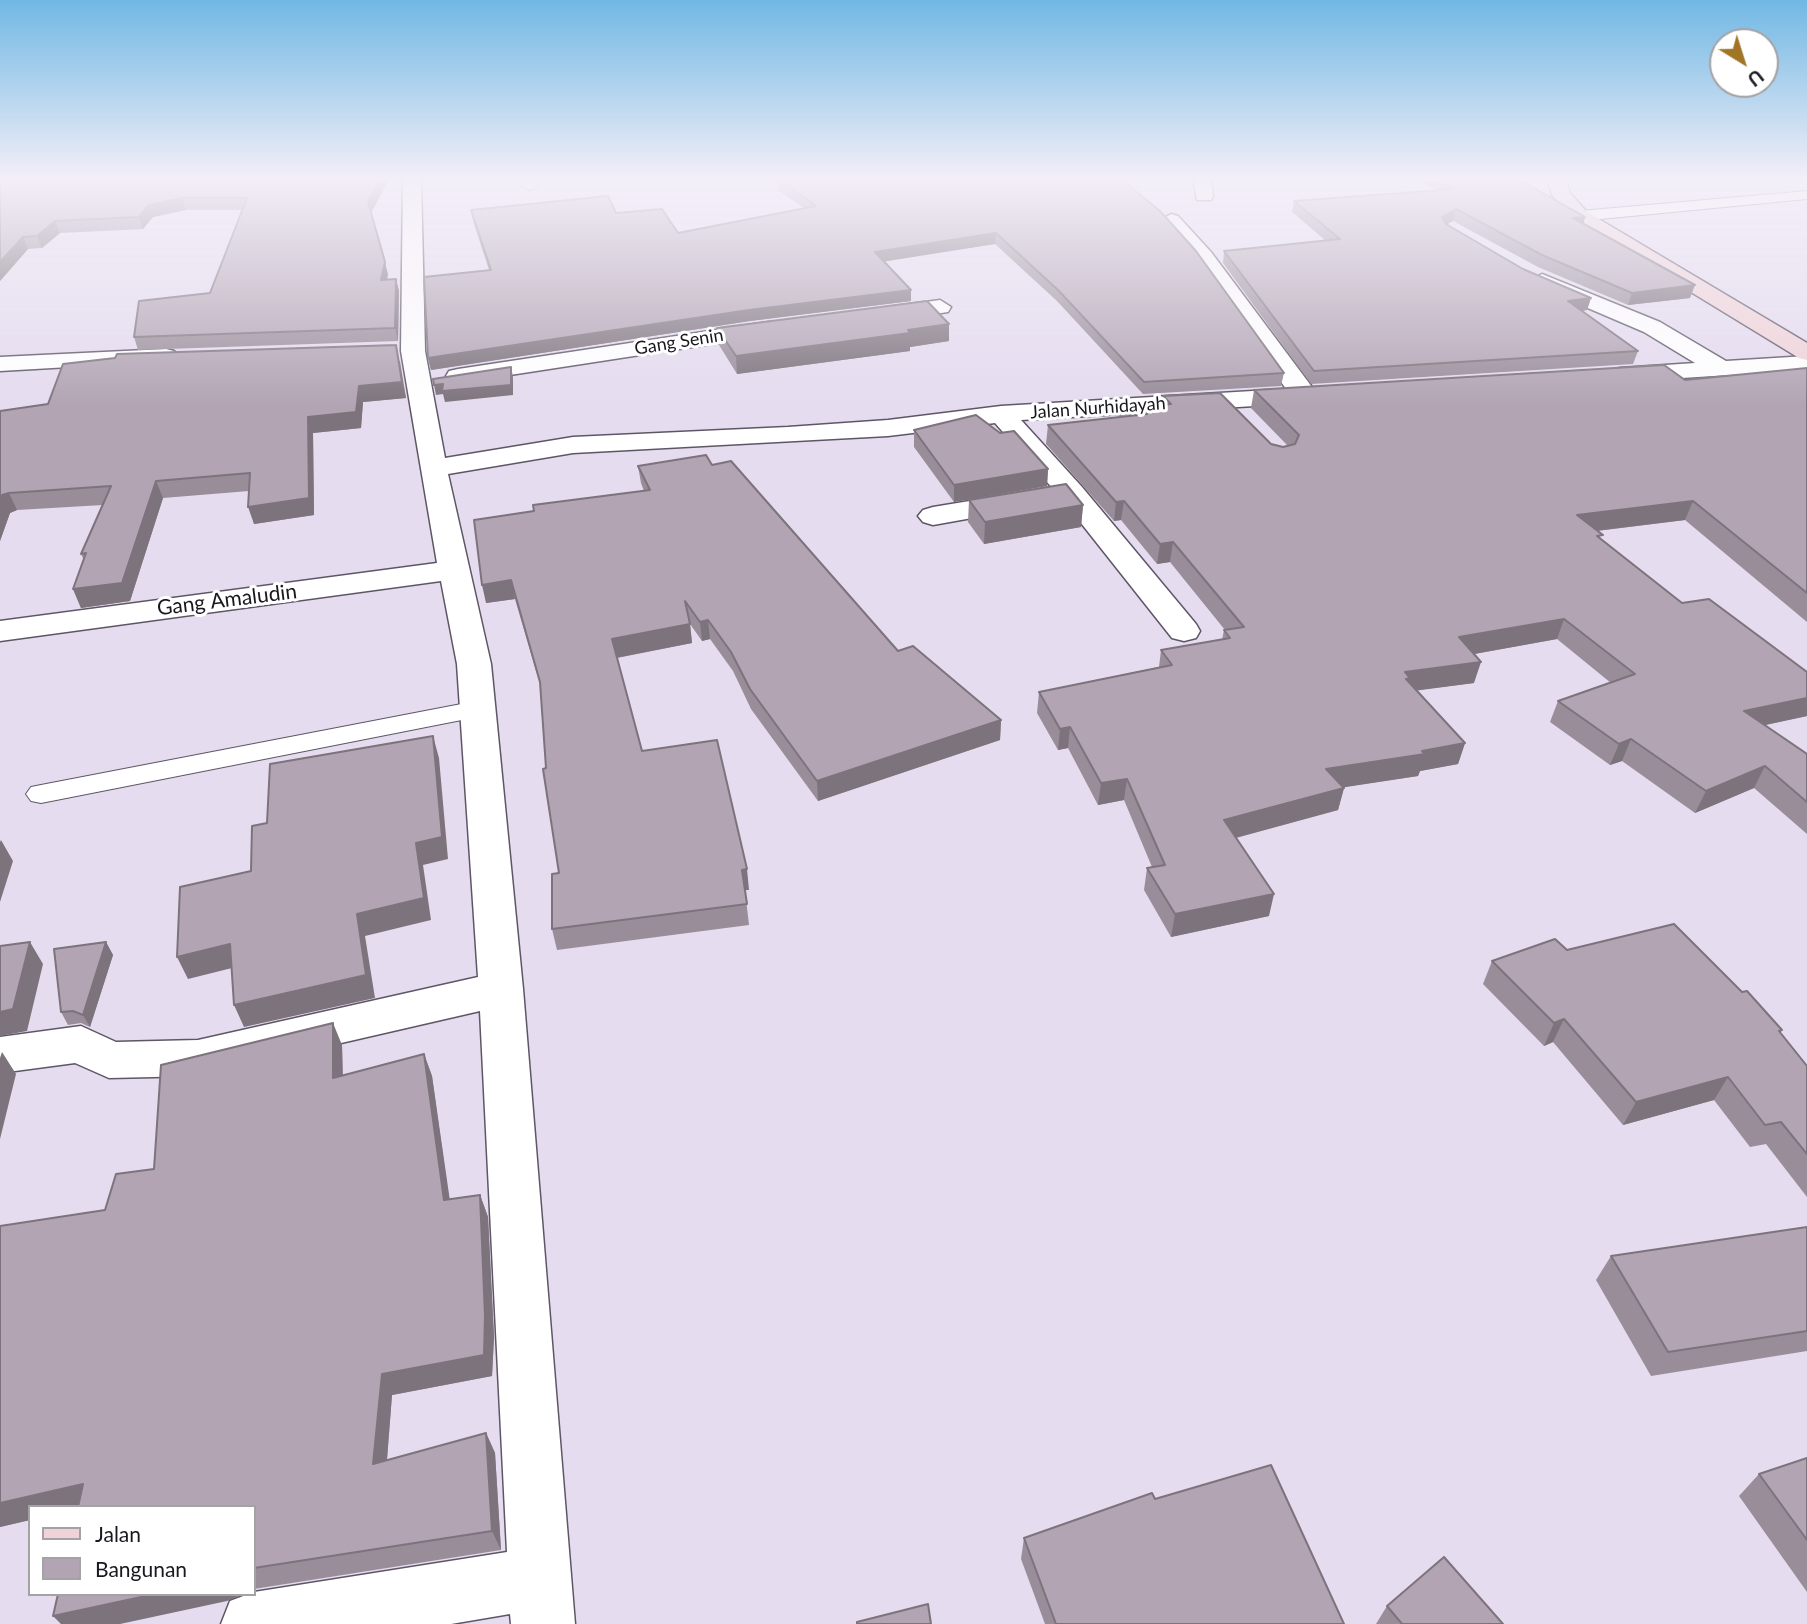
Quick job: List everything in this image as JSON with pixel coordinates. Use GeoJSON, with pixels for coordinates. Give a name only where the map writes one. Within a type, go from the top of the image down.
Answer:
{"type":"FeatureCollection","features":[{"type":"Feature","properties":{"kind":"main road"},"geometry":{"type":"LineString","coordinates":[[1645,255],[1807,354]]}},
{"type":"Feature","properties":{"kind":"street"},"geometry":{"type":"LineString","coordinates":[[253,1624],[541,1601],[501,989],[474,664],[433,469],[405,362],[409,255]]}},
{"type":"Feature","properties":{"kind":"street"},"geometry":{"type":"LineString","coordinates":[[1203,255],[1303,395]]}},
{"type":"Feature","properties":{"kind":"street"},"geometry":{"type":"LineString","coordinates":[[1518,268],[1651,327],[1722,369]]}},
{"type":"Feature","properties":{"kind":"street"},"geometry":{"type":"LineString","coordinates":[[858,317],[940,307]]}},
{"type":"Feature","properties":{"kind":"street","name":"Gang Senin"},"geometry":{"type":"LineString","coordinates":[[405,362],[790,326]]}},
{"type":"Feature","properties":{"kind":"street"},"geometry":{"type":"LineString","coordinates":[[0,364],[192,355]]}},
{"type":"Feature","properties":{"kind":"street"},"geometry":{"type":"LineString","coordinates":[[1596,377],[1807,363]]}},
{"type":"Feature","properties":{"kind":"street","name":"Jalan Nurhidayah"},"geometry":{"type":"LineString","coordinates":[[433,469],[512,453],[573,445],[699,441],[888,428],[1001,414],[1331,393]]}},
{"type":"Feature","properties":{"kind":"street"},"geometry":{"type":"LineString","coordinates":[[1225,400],[1252,427]]}},
{"type":"Feature","properties":{"kind":"street"},"geometry":{"type":"LineString","coordinates":[[1001,414],[1072,493],[1184,631]]}},
{"type":"Feature","properties":{"kind":"street"},"geometry":{"type":"LineString","coordinates":[[933,516],[1072,493]]}},
{"type":"Feature","properties":{"kind":"street","name":"Gang Amaludin"},"geometry":{"type":"LineString","coordinates":[[0,631],[454,570]]}},
{"type":"Feature","properties":{"kind":"street"},"geometry":{"type":"LineString","coordinates":[[0,1055],[81,1044],[109,1060],[198,1058],[501,989]]}},
{"type":"Feature","properties":{"kind":"lane"},"geometry":{"type":"LineString","coordinates":[[41,794],[477,709]]}},
{"type":"Feature","properties":{"kind":"building"},"geometry":{"type":"Polygon","coordinates":[[[225,255],[383,255],[385,262],[381,280],[396,279],[395,328],[134,337],[139,301],[210,293],[225,255]]]}},
{"type":"Feature","properties":{"kind":"building"},"geometry":{"type":"Polygon","coordinates":[[[486,255],[878,255],[911,290],[749,310],[428,358],[424,277],[491,270],[486,255]]]}},
{"type":"Feature","properties":{"kind":"building"},"geometry":{"type":"Polygon","coordinates":[[[1020,255],[1199,255],[1284,373],[1144,382],[1058,290],[1020,255]]]}},
{"type":"Feature","properties":{"kind":"building"},"geometry":{"type":"Polygon","coordinates":[[[1227,255],[1499,255],[1523,269],[1591,298],[1568,301],[1638,351],[1314,371],[1227,255]]]}},
{"type":"Feature","properties":{"kind":"building"},"geometry":{"type":"Polygon","coordinates":[[[1542,255],[1640,255],[1695,285],[1632,293],[1542,255]]]}},
{"type":"Feature","properties":{"kind":"building"},"geometry":{"type":"Polygon","coordinates":[[[927,301],[949,324],[908,330],[910,333],[736,356],[717,328],[927,301]]]}},
{"type":"Feature","properties":{"kind":"building"},"geometry":{"type":"Polygon","coordinates":[[[396,345],[402,382],[359,386],[356,412],[308,417],[309,498],[248,507],[250,473],[156,481],[122,583],[73,589],[86,553],[81,554],[111,486],[9,493],[2,495],[0,501],[0,411],[48,404],[63,364],[115,358],[117,354],[396,345]]]}},
{"type":"Feature","properties":{"kind":"building"},"geometry":{"type":"Polygon","coordinates":[[[1664,365],[1685,380],[1807,368],[1807,593],[1693,501],[1577,515],[1603,535],[1597,536],[1682,603],[1709,599],[1807,672],[1807,698],[1744,711],[1807,754],[1807,802],[1765,766],[1706,791],[1631,739],[1619,744],[1558,701],[1635,674],[1564,619],[1459,637],[1481,662],[1405,672],[1410,678],[1406,679],[1465,743],[1422,751],[1425,754],[1326,769],[1344,788],[1224,820],[1274,894],[1175,914],[1147,868],[1165,865],[1127,779],[1101,783],[1070,727],[1060,729],[1039,692],[1172,665],[1161,650],[1230,638],[1224,630],[1244,627],[1173,542],[1160,544],[1124,501],[1116,502],[1048,425],[1147,414],[1141,407],[1171,404],[1163,396],[1220,393],[1271,444],[1283,447],[1295,444],[1299,435],[1254,390],[1664,365]]]}},
{"type":"Feature","properties":{"kind":"building"},"geometry":{"type":"Polygon","coordinates":[[[511,367],[511,385],[442,391],[443,384],[434,385],[433,379],[511,367]]]}},
{"type":"Feature","properties":{"kind":"building"},"geometry":{"type":"Polygon","coordinates":[[[976,415],[1000,433],[1014,431],[1048,469],[954,485],[914,430],[976,415]]]}},
{"type":"Feature","properties":{"kind":"building"},"geometry":{"type":"Polygon","coordinates":[[[706,455],[712,465],[731,461],[898,651],[913,646],[1001,720],[817,781],[750,689],[731,652],[708,620],[700,622],[685,601],[690,624],[612,639],[642,751],[717,740],[747,869],[742,870],[747,904],[552,929],[552,874],[559,873],[543,769],[546,768],[540,682],[511,580],[482,585],[474,520],[534,511],[533,505],[650,490],[638,466],[706,455]]]}},
{"type":"Feature","properties":{"kind":"building"},"geometry":{"type":"Polygon","coordinates":[[[1066,484],[1083,505],[985,522],[969,500],[1066,484]]]}},
{"type":"Feature","properties":{"kind":"building"},"geometry":{"type":"Polygon","coordinates":[[[433,736],[442,837],[416,843],[424,898],[357,914],[366,975],[234,1005],[230,944],[177,957],[180,887],[251,871],[252,826],[267,823],[270,764],[433,736]]]}},
{"type":"Feature","properties":{"kind":"building"},"geometry":{"type":"Polygon","coordinates":[[[1674,924],[1742,992],[1747,991],[1782,1030],[1779,1031],[1807,1066],[1807,1154],[1781,1122],[1765,1125],[1728,1077],[1636,1102],[1564,1019],[1554,1023],[1492,961],[1555,939],[1567,950],[1674,924]]]}},
{"type":"Feature","properties":{"kind":"building"},"geometry":{"type":"Polygon","coordinates":[[[30,942],[13,1009],[0,1012],[0,946],[30,942]]]}},
{"type":"Feature","properties":{"kind":"building"},"geometry":{"type":"Polygon","coordinates":[[[106,942],[83,1015],[73,1011],[61,1012],[54,949],[106,942]]]}},
{"type":"Feature","properties":{"kind":"building"},"geometry":{"type":"Polygon","coordinates":[[[333,1023],[333,1078],[424,1054],[444,1200],[480,1195],[484,1355],[382,1374],[373,1464],[486,1433],[492,1531],[256,1568],[256,1505],[78,1505],[83,1484],[0,1503],[0,1226],[105,1210],[116,1174],[154,1169],[161,1065],[333,1023]]]}},
{"type":"Feature","properties":{"kind":"building"},"geometry":{"type":"Polygon","coordinates":[[[1807,1227],[1807,1331],[1668,1352],[1611,1256],[1807,1227]]]}},
{"type":"Feature","properties":{"kind":"building"},"geometry":{"type":"Polygon","coordinates":[[[1807,1458],[1807,1540],[1759,1474],[1807,1458]]]}},
{"type":"Feature","properties":{"kind":"building"},"geometry":{"type":"Polygon","coordinates":[[[1271,1465],[1344,1624],[1056,1624],[1024,1538],[1152,1493],[1155,1499],[1271,1465]]]}},
{"type":"Feature","properties":{"kind":"building"},"geometry":{"type":"Polygon","coordinates":[[[1444,1557],[1503,1624],[1402,1624],[1387,1606],[1444,1557]]]}},
{"type":"Feature","properties":{"kind":"building"},"geometry":{"type":"Polygon","coordinates":[[[58,1596],[146,1596],[53,1616],[58,1596]]]}},
{"type":"Feature","properties":{"kind":"building"},"geometry":{"type":"Polygon","coordinates":[[[928,1604],[931,1624],[857,1624],[857,1622],[928,1604]]]}}]}
